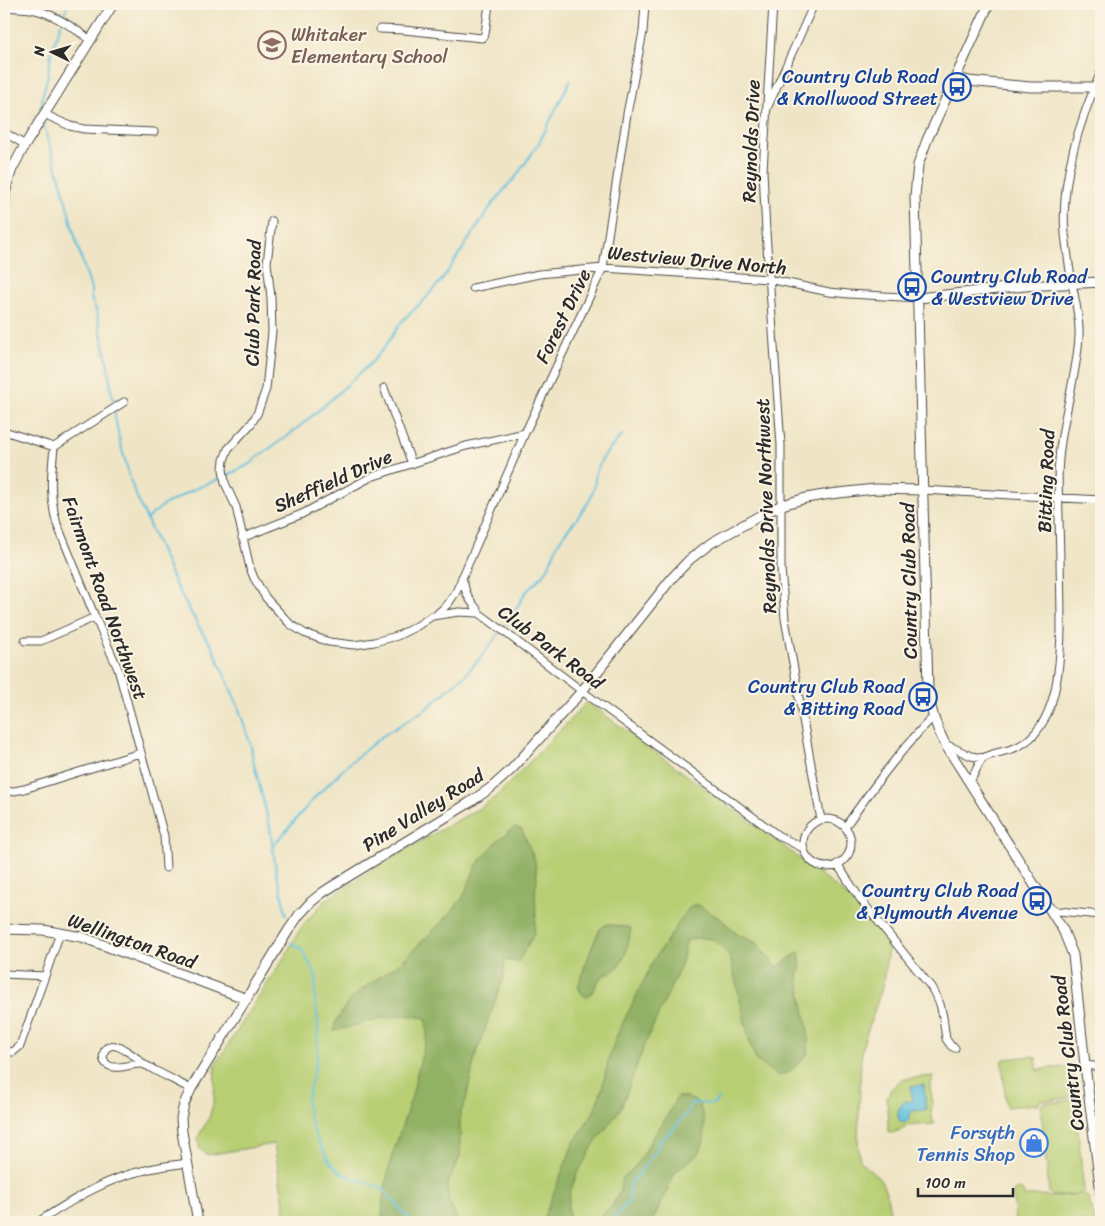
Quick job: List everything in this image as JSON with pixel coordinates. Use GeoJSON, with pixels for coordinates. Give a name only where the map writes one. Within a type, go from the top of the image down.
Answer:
{"type":"FeatureCollection","features":[{"type":"Feature","properties":{"kind":"street"},"geometry":{"type":"LineString","coordinates":[[4,233],[5,194],[12,168],[113,4]]}},
{"type":"Feature","properties":{"kind":"street"},"geometry":{"type":"LineString","coordinates":[[380,29],[482,38],[485,34],[489,4]]}},
{"type":"Feature","properties":{"kind":"street","name":"Forest Drive"},"geometry":{"type":"LineString","coordinates":[[434,616],[454,597],[524,433],[603,268],[627,114],[643,32],[645,4]]}},
{"type":"Feature","properties":{"kind":"street","name":"Reynolds Drive"},"geometry":{"type":"LineString","coordinates":[[769,279],[763,171],[773,4]]}},
{"type":"Feature","properties":{"kind":"street"},"geometry":{"type":"LineString","coordinates":[[766,111],[814,4]]}},
{"type":"Feature","properties":{"kind":"street","name":"Country Club Road"},"geometry":{"type":"LineString","coordinates":[[989,4],[926,140],[918,166],[916,196],[928,690],[933,717],[945,744],[1063,930],[1073,955],[1101,1193]]}},
{"type":"Feature","properties":{"kind":"street"},"geometry":{"type":"LineString","coordinates":[[4,7],[31,9],[42,12],[91,40]]}},
{"type":"Feature","properties":{"kind":"street","name":"Bitting Road"},"geometry":{"type":"LineString","coordinates":[[983,758],[1018,746],[1034,734],[1049,710],[1055,691],[1061,648],[1059,460],[1079,335],[1076,300],[1065,232],[1065,202],[1072,157],[1079,133],[1098,88],[1101,72]]}},
{"type":"Feature","properties":{"kind":"street"},"geometry":{"type":"LineString","coordinates":[[956,77],[968,81],[1030,87],[1098,88]]}},
{"type":"Feature","properties":{"kind":"street"},"geometry":{"type":"LineString","coordinates":[[44,114],[70,126],[84,129],[154,132]]}},
{"type":"Feature","properties":{"kind":"street"},"geometry":{"type":"LineString","coordinates":[[4,132],[25,145]]}},
{"type":"Feature","properties":{"kind":"street","name":"Club Park Road"},"geometry":{"type":"LineString","coordinates":[[272,221],[267,263],[271,297],[272,332],[266,389],[257,414],[251,424],[228,450],[224,460],[223,475],[236,507],[250,568],[261,591],[273,607],[290,624],[304,633],[329,642],[360,645],[402,634],[434,616],[459,612],[479,613],[779,836],[803,848]]}},
{"type":"Feature","properties":{"kind":"street","name":"Westview Drive North"},"geometry":{"type":"LineString","coordinates":[[473,288],[539,274],[603,268],[769,279],[830,292],[919,298]]}},
{"type":"Feature","properties":{"kind":"street","name":"Reynolds Drive Northwest"},"geometry":{"type":"LineString","coordinates":[[769,279],[780,419],[781,568],[785,619],[821,820]]}},
{"type":"Feature","properties":{"kind":"street"},"geometry":{"type":"LineString","coordinates":[[919,298],[1024,286],[1101,282]]}},
{"type":"Feature","properties":{"kind":"street"},"geometry":{"type":"LineString","coordinates":[[384,388],[412,464]]}},
{"type":"Feature","properties":{"kind":"street"},"geometry":{"type":"LineString","coordinates":[[4,431],[54,448],[124,402]]}},
{"type":"Feature","properties":{"kind":"street","name":"Sheffield Drive"},"geometry":{"type":"LineString","coordinates":[[242,538],[302,514],[371,477],[466,446],[524,433]]}},
{"type":"Feature","properties":{"kind":"street","name":"Fairmont Road Northwest"},"geometry":{"type":"LineString","coordinates":[[54,448],[51,494],[54,513],[95,618],[118,669],[164,836],[166,868]]}},
{"type":"Feature","properties":{"kind":"street","name":"Pine Valley Road"},"geometry":{"type":"LineString","coordinates":[[198,1222],[182,1132],[181,1118],[184,1104],[214,1050],[288,931],[311,902],[336,884],[492,787],[512,769],[582,691],[672,578],[689,560],[712,543],[763,514],[782,505],[806,498],[875,489],[924,490]]}},
{"type":"Feature","properties":{"kind":"street"},"geometry":{"type":"LineString","coordinates":[[924,490],[1101,500]]}},
{"type":"Feature","properties":{"kind":"street"},"geometry":{"type":"LineString","coordinates":[[462,576],[466,593],[479,613]]}},
{"type":"Feature","properties":{"kind":"street"},"geometry":{"type":"LineString","coordinates":[[24,640],[41,640],[95,618]]}},
{"type":"Feature","properties":{"kind":"street"},"geometry":{"type":"LineString","coordinates":[[845,827],[904,749],[933,717]]}},
{"type":"Feature","properties":{"kind":"street"},"geometry":{"type":"LineString","coordinates":[[945,744],[971,756],[983,758],[970,782]]}},
{"type":"Feature","properties":{"kind":"street"},"geometry":{"type":"LineString","coordinates":[[4,793],[24,789],[140,753]]}},
{"type":"Feature","properties":{"kind":"street"},"geometry":{"type":"LineString","coordinates":[[827,819],[834,820],[845,827],[851,841],[847,856],[837,864],[826,867],[811,861],[803,848],[803,840],[805,833],[814,822],[827,819]]}},
{"type":"Feature","properties":{"kind":"street"},"geometry":{"type":"LineString","coordinates":[[837,864],[861,900],[931,987],[940,1004],[946,1039],[956,1049]]}},
{"type":"Feature","properties":{"kind":"street"},"geometry":{"type":"LineString","coordinates":[[1049,907],[1058,912],[1101,915]]}},
{"type":"Feature","properties":{"kind":"street","name":"Wellington Road"},"geometry":{"type":"LineString","coordinates":[[4,929],[43,930],[82,937],[247,999]]}},
{"type":"Feature","properties":{"kind":"street"},"geometry":{"type":"LineString","coordinates":[[4,1051],[13,1052],[20,1046],[60,933]]}},
{"type":"Feature","properties":{"kind":"street"},"geometry":{"type":"LineString","coordinates":[[4,974],[45,976]]}},
{"type":"Feature","properties":{"kind":"street"},"geometry":{"type":"LineString","coordinates":[[143,1064],[109,1066],[105,1064],[103,1054],[110,1046],[115,1046],[134,1056],[143,1064],[191,1089]]}},
{"type":"Feature","properties":{"kind":"street"},"geometry":{"type":"LineString","coordinates":[[1085,1065],[1101,1067]]}},
{"type":"Feature","properties":{"kind":"street"},"geometry":{"type":"LineString","coordinates":[[38,1222],[79,1197],[124,1176],[145,1170],[188,1163]]}},
{"type":"Feature","properties":{"kind":"green space"},"geometry":{"type":"Polygon","coordinates":[[[587,702],[773,838],[851,899],[889,944],[882,988],[864,1041],[861,1059],[858,1140],[860,1162],[872,1171],[882,1183],[891,1215],[895,1222],[287,1222],[274,1144],[207,1155],[199,1148],[198,1137],[209,1118],[214,1100],[215,1065],[282,961],[302,926],[326,900],[379,865],[497,796],[587,702]]]}},
{"type":"Feature","properties":{"kind":"green space"},"geometry":{"type":"Polygon","coordinates":[[[515,827],[522,830],[535,861],[537,878],[534,934],[518,962],[505,960],[503,979],[475,1057],[466,1100],[460,1115],[460,1157],[447,1185],[449,1202],[458,1222],[382,1222],[383,1197],[391,1159],[412,1096],[427,1037],[426,1018],[405,1015],[378,1019],[334,1031],[335,1023],[348,1002],[357,993],[401,962],[449,915],[463,897],[476,866],[498,840],[515,827]]]}},
{"type":"Feature","properties":{"kind":"green space"},"geometry":{"type":"Polygon","coordinates":[[[691,905],[698,905],[721,919],[738,935],[755,942],[777,967],[799,952],[801,964],[798,977],[808,1030],[808,1053],[788,1073],[778,1076],[756,1060],[750,1044],[729,955],[713,939],[696,938],[686,941],[682,963],[644,1046],[621,1108],[593,1146],[577,1174],[570,1192],[568,1209],[570,1219],[576,1222],[542,1222],[574,1142],[593,1113],[602,1089],[616,1037],[655,958],[691,905]]]}},
{"type":"Feature","properties":{"kind":"green space"},"geometry":{"type":"Polygon","coordinates":[[[607,924],[631,928],[626,951],[622,962],[601,978],[592,993],[587,997],[582,994],[578,987],[599,930],[607,924]]]}},
{"type":"Feature","properties":{"kind":"green space"},"geometry":{"type":"Polygon","coordinates":[[[1033,1056],[1036,1058],[1038,1072],[1040,1069],[1073,1066],[1075,1097],[1043,1101],[1041,1099],[1039,1104],[1008,1107],[1006,1104],[1002,1062],[1004,1059],[1033,1056]]]}},
{"type":"Feature","properties":{"kind":"green space"},"geometry":{"type":"Polygon","coordinates":[[[933,1076],[930,1089],[933,1102],[931,1107],[932,1116],[935,1124],[904,1126],[904,1129],[891,1133],[888,1132],[889,1118],[886,1098],[891,1093],[889,1091],[902,1079],[933,1076]]]}},
{"type":"Feature","properties":{"kind":"green space"},"geometry":{"type":"Polygon","coordinates":[[[677,1097],[687,1097],[699,1103],[704,1120],[704,1140],[700,1152],[675,1173],[652,1222],[588,1222],[595,1220],[612,1206],[620,1191],[622,1178],[633,1169],[644,1154],[677,1097]]]}},
{"type":"Feature","properties":{"kind":"green space"},"geometry":{"type":"Polygon","coordinates":[[[1075,1100],[1084,1191],[1081,1194],[1088,1197],[1096,1222],[1014,1222],[1013,1192],[1018,1189],[1022,1190],[1025,1196],[1045,1195],[1049,1197],[1080,1194],[1053,1196],[1049,1193],[1047,1168],[1049,1165],[1046,1162],[1044,1138],[1046,1134],[1043,1132],[1041,1106],[1043,1103],[1075,1100]]]}},
{"type":"Feature","properties":{"kind":"water"},"geometry":{"type":"Polygon","coordinates":[[[924,1085],[926,1110],[912,1111],[906,1122],[901,1122],[898,1111],[905,1101],[912,1101],[911,1086],[924,1085]]]}},
{"type":"Feature","properties":{"kind":"waterway"},"geometry":{"type":"LineString","coordinates":[[63,18],[68,4]]}},
{"type":"Feature","properties":{"kind":"waterway"},"geometry":{"type":"LineString","coordinates":[[40,115],[51,54],[61,23]]}},
{"type":"Feature","properties":{"kind":"waterway"},"geometry":{"type":"LineString","coordinates":[[226,476],[252,463],[256,458],[289,435],[372,362],[402,321],[442,280],[491,206],[515,178],[539,143],[570,81]]}},
{"type":"Feature","properties":{"kind":"waterway"},"geometry":{"type":"LineString","coordinates":[[43,124],[91,289],[91,298],[96,310],[107,360],[114,407]]}},
{"type":"Feature","properties":{"kind":"waterway"},"geometry":{"type":"LineString","coordinates":[[115,411],[120,442],[138,500],[176,586],[212,646],[238,706],[251,746],[270,827],[276,871],[286,914]]}},
{"type":"Feature","properties":{"kind":"waterway"},"geometry":{"type":"LineString","coordinates":[[503,628],[525,593],[544,574],[558,543],[590,500],[596,472],[601,461],[622,435]]}},
{"type":"Feature","properties":{"kind":"waterway"},"geometry":{"type":"LineString","coordinates":[[148,518],[167,503],[194,489],[222,478]]}},
{"type":"Feature","properties":{"kind":"waterway"},"geometry":{"type":"LineString","coordinates":[[273,846],[316,796],[351,762],[381,737],[426,709],[465,675],[500,632]]}},
{"type":"Feature","properties":{"kind":"waterway"},"geometry":{"type":"LineString","coordinates":[[291,943],[301,948],[316,976],[317,1060],[306,1103],[312,1127],[318,1141],[329,1161],[341,1173],[384,1190],[412,1222]]}},
{"type":"Feature","properties":{"kind":"waterway"},"geometry":{"type":"LineString","coordinates":[[610,1222],[630,1200],[630,1183],[656,1151],[659,1142],[687,1113],[691,1103],[714,1104],[719,1098]]}},
{"type":"Feature","properties":{"kind":"place","name":"Whitaker Elementary School"},"geometry":{"type":"Point","coordinates":[272,45]}},
{"type":"Feature","properties":{"kind":"place","name":"Country Club Road & Knollwood Street"},"geometry":{"type":"Point","coordinates":[957,87]}},
{"type":"Feature","properties":{"kind":"place","name":"Country Club Road & Westview Drive"},"geometry":{"type":"Point","coordinates":[912,287]}},
{"type":"Feature","properties":{"kind":"place","name":"Country Club Road & Bitting Road"},"geometry":{"type":"Point","coordinates":[923,697]}},
{"type":"Feature","properties":{"kind":"place","name":"Country Club Road & Plymouth Avenue"},"geometry":{"type":"Point","coordinates":[1037,901]}},
{"type":"Feature","properties":{"kind":"place","name":"Forsyth Tennis Shop"},"geometry":{"type":"Point","coordinates":[1034,1143]}}]}
